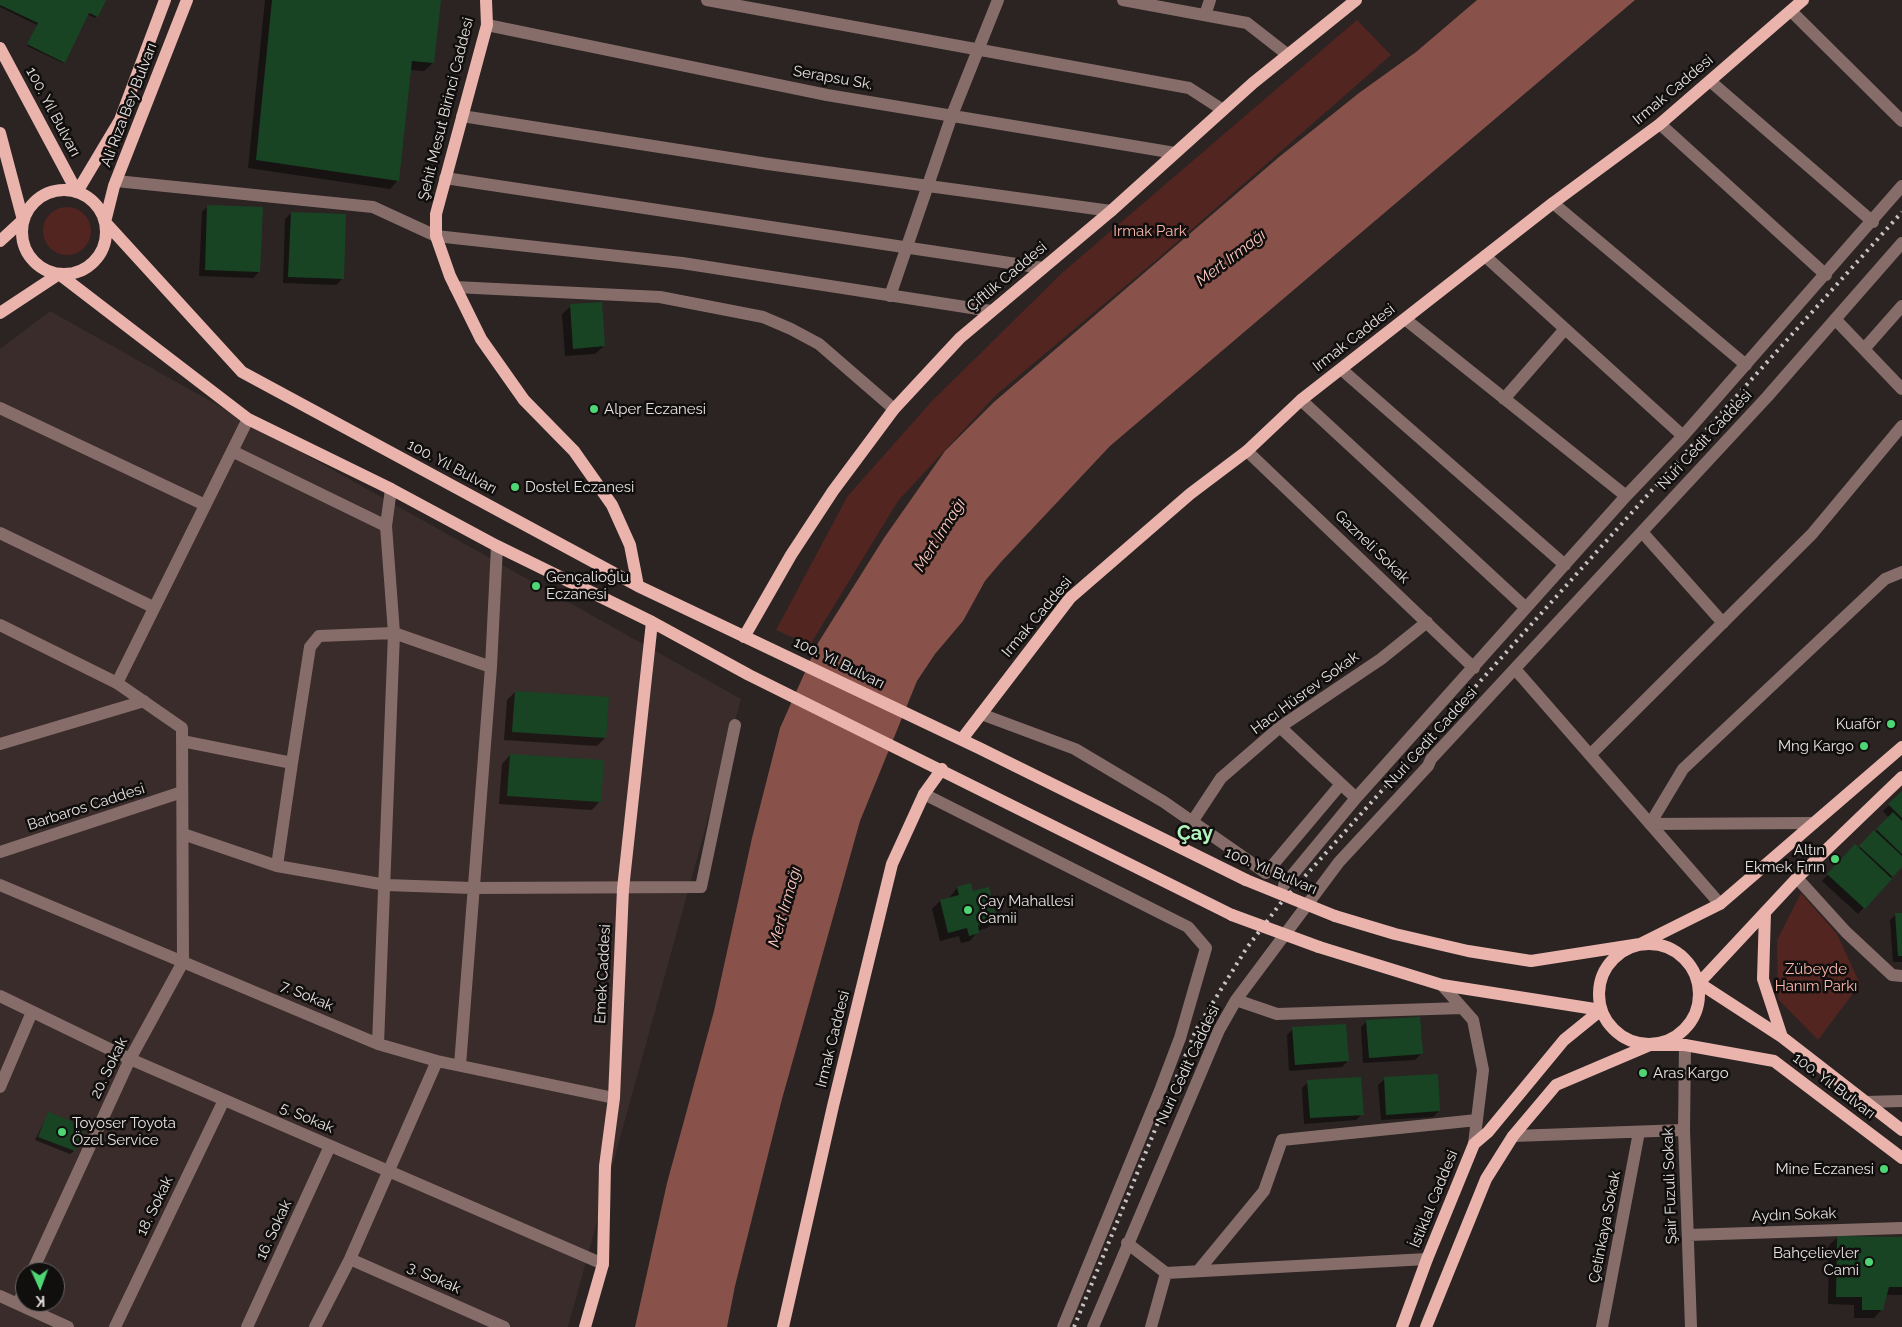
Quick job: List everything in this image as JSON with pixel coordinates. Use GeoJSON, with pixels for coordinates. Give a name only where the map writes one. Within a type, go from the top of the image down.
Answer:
{"type":"FeatureCollection","features":[{"type":"Feature","properties":{"kind":"main road","name":"Ali Rıza Bey Bulvarı"},"geometry":{"type":"LineString","coordinates":[[77,192],[120,120],[166,0]]}},
{"type":"Feature","properties":{"kind":"main road","name":"Ali Rıza Bey Bulvarı"},"geometry":{"type":"LineString","coordinates":[[105,222],[116,181],[187,0]]}},
{"type":"Feature","properties":{"kind":"main road","name":"Şehit Mesut Birinci Caddesi"},"geometry":{"type":"LineString","coordinates":[[486,0],[487,25],[436,214],[436,236],[455,288],[481,338],[524,400],[574,451],[612,505],[630,545],[638,586]]}},
{"type":"Feature","properties":{"kind":"main road","name":"Irmak Caddesi"},"geometry":{"type":"LineString","coordinates":[[962,739],[1070,598],[1190,494],[1246,451],[1301,400],[1553,203],[1660,124],[1802,0]]}},
{"type":"Feature","properties":{"kind":"main road","name":"Çiftlik Caddesi"},"geometry":{"type":"LineString","coordinates":[[744,637],[791,555],[828,499],[894,409],[960,338],[1111,211],[1223,110],[1352,2]]}},
{"type":"Feature","properties":{"kind":"main road","name":"100. Yıl Bulvarı"},"geometry":{"type":"LineString","coordinates":[[0,48],[77,192]]}},
{"type":"Feature","properties":{"kind":"main road"},"geometry":{"type":"LineString","coordinates":[[0,133],[23,220]]}},
{"type":"Feature","properties":{"kind":"main road"},"geometry":{"type":"LineString","coordinates":[[0,312],[59,274],[73,273],[85,268],[96,260],[103,248],[106,235],[105,222],[95,203],[77,192],[63,190],[50,192],[38,198],[29,208],[23,220],[21,232],[29,256],[37,265],[59,274],[248,419],[390,489],[497,546],[652,622],[749,675],[1232,914],[1318,947],[1442,985],[1601,1010]]}},
{"type":"Feature","properties":{"kind":"main road"},"geometry":{"type":"LineString","coordinates":[[0,241],[23,220]]}},
{"type":"Feature","properties":{"kind":"main road","name":"100. Yıl Bulvarı"},"geometry":{"type":"LineString","coordinates":[[105,222],[242,372],[638,586],[962,739],[1246,880],[1335,916],[1395,934],[1468,951],[1531,961],[1640,944]]}},
{"type":"Feature","properties":{"kind":"main road","name":"Emek Caddesi"},"geometry":{"type":"LineString","coordinates":[[585,1327],[603,1264],[605,1166],[614,1098],[623,888],[652,622]]}},
{"type":"Feature","properties":{"kind":"main road"},"geometry":{"type":"LineString","coordinates":[[1650,1045],[1634,1042],[1620,1036],[1608,1024],[1601,1010],[1598,993],[1602,976],[1610,961],[1624,950],[1640,944],[1720,904],[1902,747]]}},
{"type":"Feature","properties":{"kind":"main road","name":"Irmak Caddesi"},"geometry":{"type":"LineString","coordinates":[[783,1327],[833,1106],[892,864],[924,794],[942,769]]}},
{"type":"Feature","properties":{"kind":"main road"},"geometry":{"type":"LineString","coordinates":[[1699,983],[1797,878],[1902,777]]}},
{"type":"Feature","properties":{"kind":"main road"},"geometry":{"type":"LineString","coordinates":[[1765,912],[1763,979],[1782,1037]]}},
{"type":"Feature","properties":{"kind":"main road"},"geometry":{"type":"LineString","coordinates":[[1426,1327],[1486,1179],[1513,1136],[1556,1085],[1650,1045],[1665,1042],[1679,1036],[1697,1012],[1700,998],[1699,983],[1693,968],[1684,956],[1670,948],[1655,944],[1640,944]]}},
{"type":"Feature","properties":{"kind":"main road","name":"100. Yıl Bulvarı"},"geometry":{"type":"LineString","coordinates":[[1699,983],[1782,1037],[1902,1130]]}},
{"type":"Feature","properties":{"kind":"main road","name":"İstiklal Caddesi"},"geometry":{"type":"LineString","coordinates":[[1402,1327],[1427,1259],[1474,1144],[1488,1132],[1564,1040],[1601,1010]]}},
{"type":"Feature","properties":{"kind":"main road","name":"100. Yıl Bulvarı"},"geometry":{"type":"LineString","coordinates":[[1650,1045],[1685,1045],[1774,1061],[1902,1158]]}},
{"type":"Feature","properties":{"kind":"street"},"geometry":{"type":"LineString","coordinates":[[708,0],[1190,88],[1223,110]]}},
{"type":"Feature","properties":{"kind":"street"},"geometry":{"type":"LineString","coordinates":[[890,296],[908,248],[926,186],[977,49],[998,0]]}},
{"type":"Feature","properties":{"kind":"street"},"geometry":{"type":"LineString","coordinates":[[1123,0],[1247,23],[1288,55]]}},
{"type":"Feature","properties":{"kind":"street"},"geometry":{"type":"LineString","coordinates":[[1205,15],[1210,0]]}},
{"type":"Feature","properties":{"kind":"street"},"geometry":{"type":"LineString","coordinates":[[1791,10],[1902,121]]}},
{"type":"Feature","properties":{"kind":"street","name":"Serapsu Sk."},"geometry":{"type":"LineString","coordinates":[[487,25],[827,95],[1175,153]]}},
{"type":"Feature","properties":{"kind":"street"},"geometry":{"type":"LineString","coordinates":[[1710,81],[1873,222]]}},
{"type":"Feature","properties":{"kind":"street"},"geometry":{"type":"LineString","coordinates":[[462,116],[768,164],[1111,211]]}},
{"type":"Feature","properties":{"kind":"street"},"geometry":{"type":"LineString","coordinates":[[1660,124],[1826,275]]}},
{"type":"Feature","properties":{"kind":"street"},"geometry":{"type":"LineString","coordinates":[[445,178],[1043,268]]}},
{"type":"Feature","properties":{"kind":"street"},"geometry":{"type":"LineString","coordinates":[[116,181],[373,207],[436,236],[682,263],[991,311]]}},
{"type":"Feature","properties":{"kind":"street","name":"Nuri Cedit Caddesi"},"geometry":{"type":"LineString","coordinates":[[1284,885],[1356,798],[1626,496],[1684,436],[1873,222],[1902,186]]}},
{"type":"Feature","properties":{"kind":"street"},"geometry":{"type":"LineString","coordinates":[[1553,203],[1746,366]]}},
{"type":"Feature","properties":{"kind":"street","name":"Nuri Cedit Caddesi"},"geometry":{"type":"LineString","coordinates":[[1093,1327],[1202,1068],[1219,1030],[1236,1000],[1339,862],[1642,532],[1902,243]]}},
{"type":"Feature","properties":{"kind":"street"},"geometry":{"type":"LineString","coordinates":[[1485,256],[1684,436]]}},
{"type":"Feature","properties":{"kind":"street"},"geometry":{"type":"LineString","coordinates":[[455,288],[660,297],[762,318],[791,328],[819,344],[894,409]]}},
{"type":"Feature","properties":{"kind":"street"},"geometry":{"type":"LineString","coordinates":[[1864,349],[1902,306]]}},
{"type":"Feature","properties":{"kind":"street"},"geometry":{"type":"LineString","coordinates":[[1405,319],[1626,496]]}},
{"type":"Feature","properties":{"kind":"street"},"geometry":{"type":"LineString","coordinates":[[1835,319],[1902,389]]}},
{"type":"Feature","properties":{"kind":"street"},"geometry":{"type":"LineString","coordinates":[[1504,398],[1565,329]]}},
{"type":"Feature","properties":{"kind":"street"},"geometry":{"type":"LineString","coordinates":[[1342,369],[1565,565]]}},
{"type":"Feature","properties":{"kind":"street"},"geometry":{"type":"LineString","coordinates":[[1301,400],[1526,608]]}},
{"type":"Feature","properties":{"kind":"street"},"geometry":{"type":"LineString","coordinates":[[0,408],[204,505]]}},
{"type":"Feature","properties":{"kind":"street"},"geometry":{"type":"LineString","coordinates":[[117,683],[153,606],[248,419]]}},
{"type":"Feature","properties":{"kind":"street"},"geometry":{"type":"LineString","coordinates":[[1590,756],[1812,534],[1902,426]]}},
{"type":"Feature","properties":{"kind":"street"},"geometry":{"type":"LineString","coordinates":[[232,451],[386,526]]}},
{"type":"Feature","properties":{"kind":"street","name":"Gazneli Sokak"},"geometry":{"type":"LineString","coordinates":[[1246,451],[1474,668]]}},
{"type":"Feature","properties":{"kind":"street"},"geometry":{"type":"LineString","coordinates":[[378,1044],[386,885],[394,632],[386,526],[390,489]]}},
{"type":"Feature","properties":{"kind":"street"},"geometry":{"type":"LineString","coordinates":[[1642,532],[1723,622]]}},
{"type":"Feature","properties":{"kind":"street"},"geometry":{"type":"LineString","coordinates":[[0,533],[153,606]]}},
{"type":"Feature","properties":{"kind":"street"},"geometry":{"type":"LineString","coordinates":[[460,1065],[472,888],[491,667],[497,546]]}},
{"type":"Feature","properties":{"kind":"street"},"geometry":{"type":"LineString","coordinates":[[1650,824],[1683,769],[1885,579],[1902,572]]}},
{"type":"Feature","properties":{"kind":"street","name":"Hacı Hüsrev Sokak"},"geometry":{"type":"LineString","coordinates":[[1192,822],[1222,778],[1280,728],[1381,659],[1427,622]]}},
{"type":"Feature","properties":{"kind":"street"},"geometry":{"type":"LineString","coordinates":[[0,625],[117,683],[182,728],[183,962]]}},
{"type":"Feature","properties":{"kind":"street"},"geometry":{"type":"LineString","coordinates":[[277,866],[310,647],[319,636],[394,632],[491,667]]}},
{"type":"Feature","properties":{"kind":"street"},"geometry":{"type":"LineString","coordinates":[[1515,669],[1720,904]]}},
{"type":"Feature","properties":{"kind":"street"},"geometry":{"type":"LineString","coordinates":[[0,744],[144,701]]}},
{"type":"Feature","properties":{"kind":"street"},"geometry":{"type":"LineString","coordinates":[[981,714],[1074,749],[1164,802],[1266,873],[1341,784]]}},
{"type":"Feature","properties":{"kind":"street"},"geometry":{"type":"LineString","coordinates":[[183,834],[277,866],[386,885],[472,888],[701,887],[735,725]]}},
{"type":"Feature","properties":{"kind":"street"},"geometry":{"type":"LineString","coordinates":[[1280,728],[1356,798]]}},
{"type":"Feature","properties":{"kind":"street"},"geometry":{"type":"LineString","coordinates":[[182,741],[292,763]]}},
{"type":"Feature","properties":{"kind":"street","name":"Barbaros Caddesi"},"geometry":{"type":"LineString","coordinates":[[0,852],[182,792]]}},
{"type":"Feature","properties":{"kind":"street","name":"Nuri Cedit Caddesi"},"geometry":{"type":"LineString","coordinates":[[924,794],[1188,927],[1206,948],[1180,1038],[1063,1327]]}},
{"type":"Feature","properties":{"kind":"street"},"geometry":{"type":"LineString","coordinates":[[1650,824],[1814,823]]}},
{"type":"Feature","properties":{"kind":"street"},"geometry":{"type":"LineString","coordinates":[[1797,878],[1846,932],[1892,975],[1902,976]]}},
{"type":"Feature","properties":{"kind":"street","name":"7. Sokak"},"geometry":{"type":"LineString","coordinates":[[0,885],[378,1044],[437,1061],[614,1098]]}},
{"type":"Feature","properties":{"kind":"street","name":"20. Sokak"},"geometry":{"type":"LineString","coordinates":[[37,1262],[130,1060],[183,962]]}},
{"type":"Feature","properties":{"kind":"street"},"geometry":{"type":"LineString","coordinates":[[1442,985],[1473,1020],[1482,1070],[1474,1144]]}},
{"type":"Feature","properties":{"kind":"street","name":"5. Sokak"},"geometry":{"type":"LineString","coordinates":[[0,996],[130,1060],[603,1264]]}},
{"type":"Feature","properties":{"kind":"street"},"geometry":{"type":"LineString","coordinates":[[1236,1000],[1276,1014],[1462,1008]]}},
{"type":"Feature","properties":{"kind":"street"},"geometry":{"type":"LineString","coordinates":[[0,1087],[32,1012]]}},
{"type":"Feature","properties":{"kind":"street","name":"Şair Fuzuli Sokak"},"geometry":{"type":"LineString","coordinates":[[1685,1045],[1684,1130],[1691,1327]]}},
{"type":"Feature","properties":{"kind":"street"},"geometry":{"type":"LineString","coordinates":[[315,1327],[350,1259],[437,1061]]}},
{"type":"Feature","properties":{"kind":"street","name":"18. Sokak"},"geometry":{"type":"LineString","coordinates":[[115,1327],[224,1100]]}},
{"type":"Feature","properties":{"kind":"street"},"geometry":{"type":"LineString","coordinates":[[1866,1102],[1902,1101]]}},
{"type":"Feature","properties":{"kind":"street"},"geometry":{"type":"LineString","coordinates":[[1198,1271],[1264,1191],[1282,1140],[1477,1120]]}},
{"type":"Feature","properties":{"kind":"street"},"geometry":{"type":"LineString","coordinates":[[1513,1136],[1684,1130]]}},
{"type":"Feature","properties":{"kind":"street","name":"Çetinkaya Sokak"},"geometry":{"type":"LineString","coordinates":[[1602,1327],[1639,1132]]}},
{"type":"Feature","properties":{"kind":"street","name":"16. Sokak"},"geometry":{"type":"LineString","coordinates":[[247,1327],[330,1146]]}},
{"type":"Feature","properties":{"kind":"street","name":"Aydın Sokak"},"geometry":{"type":"LineString","coordinates":[[1688,1235],[1902,1228]]}},
{"type":"Feature","properties":{"kind":"street"},"geometry":{"type":"LineString","coordinates":[[1127,1243],[1166,1273],[1427,1259]]}},
{"type":"Feature","properties":{"kind":"street","name":"3. Sokak"},"geometry":{"type":"LineString","coordinates":[[350,1259],[504,1327]]}},
{"type":"Feature","properties":{"kind":"street"},"geometry":{"type":"LineString","coordinates":[[1151,1327],[1166,1273]]}},
{"type":"Feature","properties":{"kind":"street"},"geometry":{"type":"LineString","coordinates":[[0,1296],[15,1303]]}},
{"type":"Feature","properties":{"kind":"street"},"geometry":{"type":"LineString","coordinates":[[35,1312],[68,1327]]}},
{"type":"Feature","properties":{"kind":"shaded area"},"geometry":{"type":"Polygon","coordinates":[[[50,311],[741,699],[568,1327],[0,1327],[0,349],[50,311]]]}},
{"type":"Feature","properties":{"kind":"green space","name":"Irmak Park"},"geometry":{"type":"Polygon","coordinates":[[[1357,20],[1391,55],[1161,256],[996,395],[898,501],[810,645],[776,630],[847,497],[932,401],[1063,272],[1357,20]]]}},
{"type":"Feature","properties":{"kind":"green space"},"geometry":{"type":"Polygon","coordinates":[[[67,207],[76,209],[84,214],[89,222],[91,231],[89,240],[84,248],[76,253],[67,255],[58,253],[50,248],[45,240],[43,231],[45,222],[50,214],[58,209],[67,207]]]}},
{"type":"Feature","properties":{"kind":"green space","name":"Zübeyde Hanım Parkı"},"geometry":{"type":"Polygon","coordinates":[[[1801,893],[1837,934],[1860,984],[1818,1040],[1778,999],[1777,940],[1801,893]]]}},
{"type":"Feature","properties":{"kind":"water","name":"Mert Irmağı"},"geometry":{"type":"Polygon","coordinates":[[[1477,0],[1635,0],[1110,446],[985,581],[963,621],[935,654],[917,681],[860,821],[782,1099],[735,1286],[727,1327],[635,1327],[667,1183],[714,1011],[752,838],[780,728],[818,643],[884,538],[945,451],[994,402],[1279,157],[1359,93],[1416,52],[1477,0]]]}},
{"type":"Feature","properties":{"kind":"building"},"geometry":{"type":"Polygon","coordinates":[[[0,0],[106,0],[98,17],[89,13],[65,63],[27,44],[38,23],[0,5],[0,0]]]}},
{"type":"Feature","properties":{"kind":"building"},"geometry":{"type":"Polygon","coordinates":[[[272,0],[441,0],[434,63],[412,61],[399,181],[256,160],[272,0]]]}},
{"type":"Feature","properties":{"kind":"building"},"geometry":{"type":"Polygon","coordinates":[[[207,205],[263,207],[260,272],[205,270],[207,205]]]}},
{"type":"Feature","properties":{"kind":"building"},"geometry":{"type":"Polygon","coordinates":[[[291,212],[346,214],[344,279],[288,277],[291,212]]]}},
{"type":"Feature","properties":{"kind":"building"},"geometry":{"type":"Polygon","coordinates":[[[602,302],[605,346],[573,349],[570,304],[602,302]]]}},
{"type":"Feature","properties":{"kind":"building"},"geometry":{"type":"Polygon","coordinates":[[[515,691],[609,697],[606,738],[512,732],[515,691]]]}},
{"type":"Feature","properties":{"kind":"building"},"geometry":{"type":"Polygon","coordinates":[[[510,754],[604,760],[601,802],[507,796],[510,754]]]}},
{"type":"Feature","properties":{"kind":"building"},"geometry":{"type":"Polygon","coordinates":[[[1902,791],[1902,818],[1888,804],[1902,791]]]}},
{"type":"Feature","properties":{"kind":"building"},"geometry":{"type":"Polygon","coordinates":[[[1893,812],[1902,821],[1902,854],[1876,829],[1893,812]]]}},
{"type":"Feature","properties":{"kind":"building"},"geometry":{"type":"Polygon","coordinates":[[[1874,830],[1902,856],[1902,867],[1893,877],[1859,846],[1874,830]]]}},
{"type":"Feature","properties":{"kind":"building"},"geometry":{"type":"Polygon","coordinates":[[[1855,844],[1892,879],[1865,909],[1827,874],[1855,844]]]}},
{"type":"Feature","properties":{"kind":"building","name":"Çay Mahallesi Camii"},"geometry":{"type":"Polygon","coordinates":[[[971,883],[973,891],[989,887],[997,920],[978,925],[979,933],[969,936],[967,928],[948,933],[940,900],[959,895],[957,887],[971,883]]]}},
{"type":"Feature","properties":{"kind":"building"},"geometry":{"type":"Polygon","coordinates":[[[1895,913],[1902,913],[1902,956],[1898,956],[1895,913]]]}},
{"type":"Feature","properties":{"kind":"building"},"geometry":{"type":"Polygon","coordinates":[[[1420,1017],[1423,1054],[1369,1058],[1366,1020],[1420,1017]]]}},
{"type":"Feature","properties":{"kind":"building"},"geometry":{"type":"Polygon","coordinates":[[[1346,1024],[1349,1061],[1295,1065],[1292,1027],[1346,1024]]]}},
{"type":"Feature","properties":{"kind":"building"},"geometry":{"type":"Polygon","coordinates":[[[1438,1074],[1440,1111],[1386,1115],[1384,1077],[1438,1074]]]}},
{"type":"Feature","properties":{"kind":"building"},"geometry":{"type":"Polygon","coordinates":[[[1361,1077],[1364,1115],[1310,1118],[1307,1080],[1361,1077]]]}},
{"type":"Feature","properties":{"kind":"building","name":"Toyoser Toyota Özel Service"},"geometry":{"type":"Polygon","coordinates":[[[48,1112],[86,1127],[75,1151],[38,1137],[48,1112]]]}},
{"type":"Feature","properties":{"kind":"building","name":"Bahçelievler Cami"},"geometry":{"type":"Polygon","coordinates":[[[1837,1236],[1902,1237],[1902,1287],[1889,1287],[1883,1310],[1862,1310],[1862,1297],[1836,1297],[1837,1236]]]}},
{"type":"Feature","properties":{"kind":"railway"},"geometry":{"type":"LineString","coordinates":[[1074,1327],[1196,1030],[1246,949],[1280,904],[1902,212]]}},
{"type":"Feature","properties":{"kind":"place","name":"Alper Eczanesi"},"geometry":{"type":"Point","coordinates":[594,409]}},
{"type":"Feature","properties":{"kind":"place","name":"Dostel Eczanesi"},"geometry":{"type":"Point","coordinates":[515,487]}},
{"type":"Feature","properties":{"kind":"place","name":"Gençalioğlu Eczanesi"},"geometry":{"type":"Point","coordinates":[536,586]}},
{"type":"Feature","properties":{"kind":"place","name":"Kuaför"},"geometry":{"type":"Point","coordinates":[1891,724]}},
{"type":"Feature","properties":{"kind":"place","name":"Mng Kargo"},"geometry":{"type":"Point","coordinates":[1864,746]}},
{"type":"Feature","properties":{"kind":"place","name":"Altın Ekmek Fırın"},"geometry":{"type":"Point","coordinates":[1835,859]}},
{"type":"Feature","properties":{"kind":"place","name":"Çay Mahallesi Camii"},"geometry":{"type":"Point","coordinates":[968,910]}},
{"type":"Feature","properties":{"kind":"place","name":"Aras Kargo"},"geometry":{"type":"Point","coordinates":[1643,1073]}},
{"type":"Feature","properties":{"kind":"place","name":"Toyoser Toyota Özel Service"},"geometry":{"type":"Point","coordinates":[62,1132]}},
{"type":"Feature","properties":{"kind":"place","name":"Mine Eczanesi"},"geometry":{"type":"Point","coordinates":[1884,1169]}},
{"type":"Feature","properties":{"kind":"place","name":"Bahçelievler Cami"},"geometry":{"type":"Point","coordinates":[1869,1262]}},
{"type":"Feature","properties":{"kind":"district","name":"Çay"},"geometry":{"type":"Point","coordinates":[1195,834]}}]}
